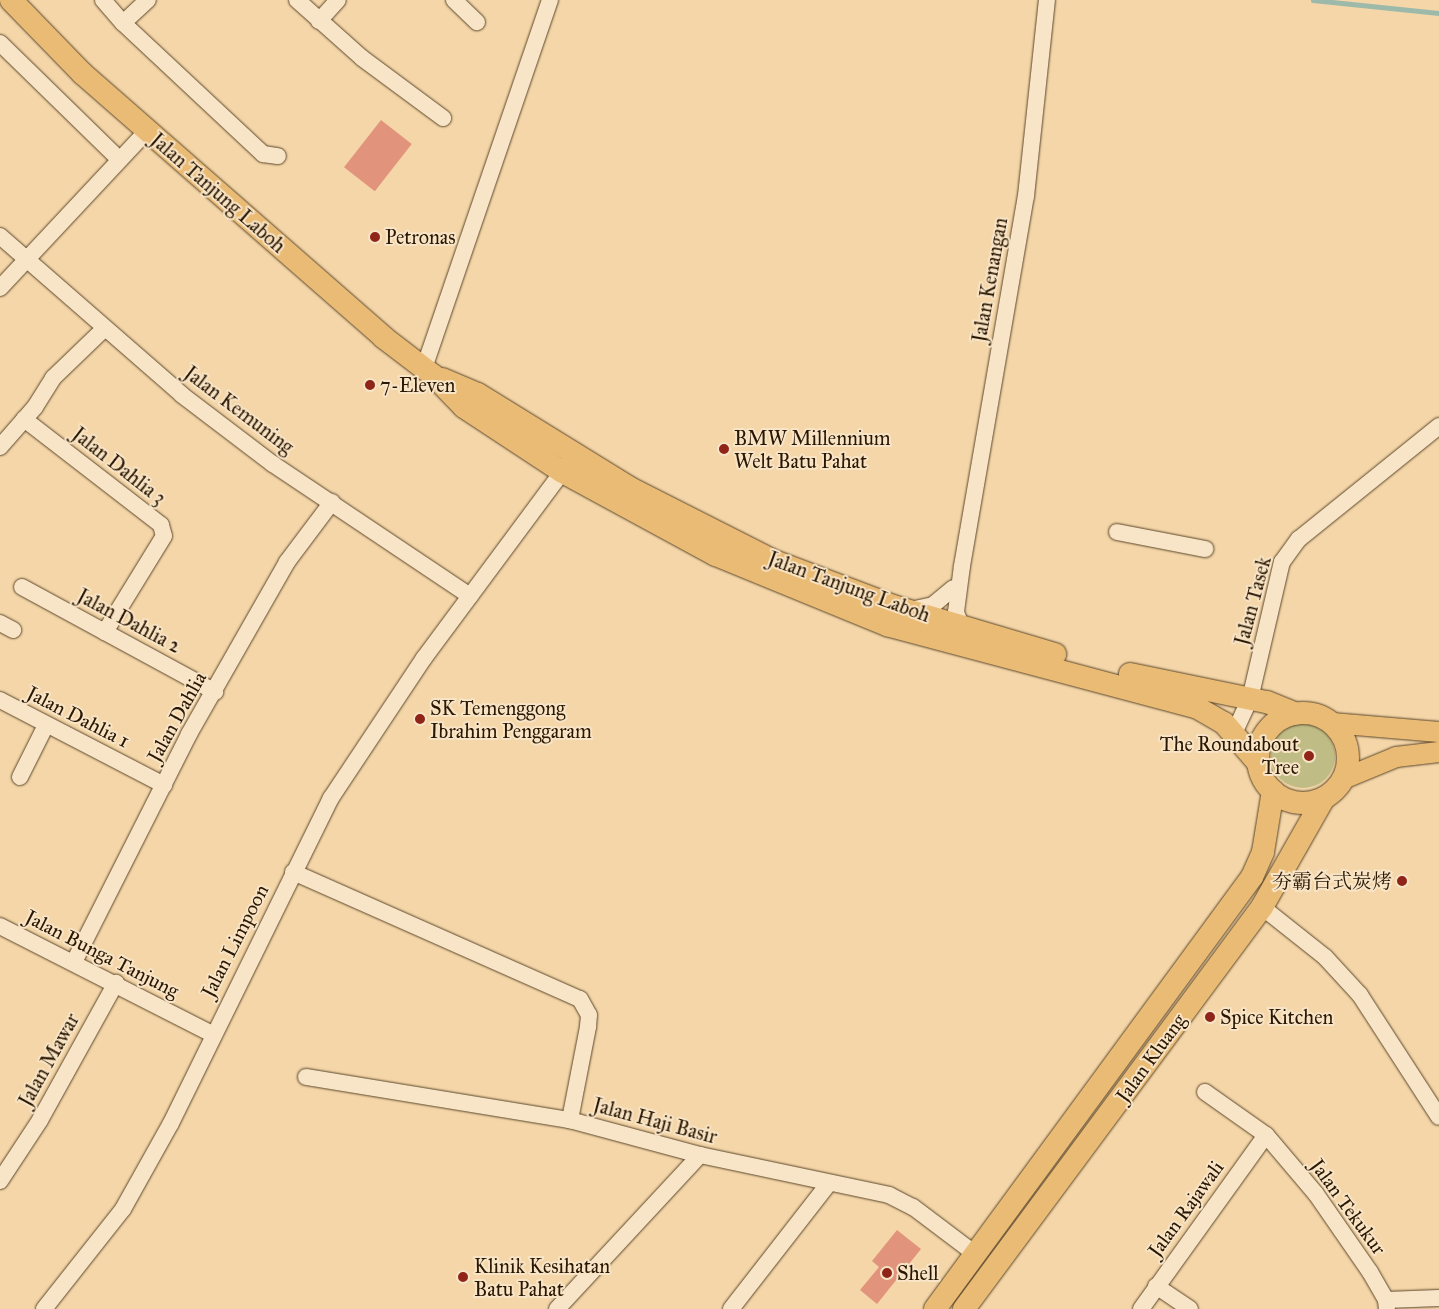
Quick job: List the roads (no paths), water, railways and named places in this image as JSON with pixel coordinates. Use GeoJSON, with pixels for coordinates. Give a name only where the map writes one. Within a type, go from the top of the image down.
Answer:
{"type":"FeatureCollection","features":[{"type":"Feature","properties":{"kind":"highway","name":"Jalan Tanjung Laboh"},"geometry":{"type":"LineString","coordinates":[[11,0],[147,131],[383,337],[429,372],[464,407],[568,463],[744,568],[887,625],[947,629],[1114,671],[1250,699],[1296,714]]}},
{"type":"Feature","properties":{"kind":"highway","name":"Jalan Tanjung Laboh"},"geometry":{"type":"LineString","coordinates":[[568,463],[630,488],[774,561],[908,610],[947,629],[1196,707],[1234,733],[1259,764]]}},
{"type":"Feature","properties":{"kind":"highway"},"geometry":{"type":"LineString","coordinates":[[1296,714],[1321,717],[1332,724],[1346,743],[1348,755],[1343,778],[1324,798],[1297,802],[1273,791],[1259,764],[1263,737],[1272,726],[1296,714]]}},
{"type":"Feature","properties":{"kind":"highway","name":"Jalan Kluang"},"geometry":{"type":"LineString","coordinates":[[935,1309],[974,1253],[1252,877],[1263,852],[1273,791]]}},
{"type":"Feature","properties":{"kind":"highway","name":"Jalan Kluang"},"geometry":{"type":"LineString","coordinates":[[964,1309],[1262,907],[1324,798]]}},
{"type":"Feature","properties":{"kind":"highway"},"geometry":{"type":"LineString","coordinates":[[974,1253],[993,1253],[1030,1207],[1047,1198]]}},
{"type":"Feature","properties":{"kind":"main road"},"geometry":{"type":"LineString","coordinates":[[1332,724],[1439,732]]}},
{"type":"Feature","properties":{"kind":"main road"},"geometry":{"type":"LineString","coordinates":[[1343,778],[1396,757],[1439,752]]}},
{"type":"Feature","properties":{"kind":"street"},"geometry":{"type":"LineString","coordinates":[[103,0],[123,23],[263,154],[278,156]]}},
{"type":"Feature","properties":{"kind":"street"},"geometry":{"type":"LineString","coordinates":[[123,23],[148,0]]}},
{"type":"Feature","properties":{"kind":"street"},"geometry":{"type":"LineString","coordinates":[[297,0],[318,21],[443,118]]}},
{"type":"Feature","properties":{"kind":"street"},"geometry":{"type":"LineString","coordinates":[[318,21],[338,0]]}},
{"type":"Feature","properties":{"kind":"street"},"geometry":{"type":"LineString","coordinates":[[454,0],[477,22]]}},
{"type":"Feature","properties":{"kind":"street"},"geometry":{"type":"LineString","coordinates":[[429,372],[550,0]]}},
{"type":"Feature","properties":{"kind":"street","name":"Jalan Kenangan"},"geometry":{"type":"LineString","coordinates":[[947,629],[956,612],[962,566],[1026,196],[1048,0]]}},
{"type":"Feature","properties":{"kind":"street"},"geometry":{"type":"LineString","coordinates":[[0,43],[118,158]]}},
{"type":"Feature","properties":{"kind":"street"},"geometry":{"type":"LineString","coordinates":[[0,288],[118,158],[147,131]]}},
{"type":"Feature","properties":{"kind":"street","name":"Jalan Kemuning"},"geometry":{"type":"LineString","coordinates":[[0,236],[104,329],[189,401],[273,464],[470,596]]}},
{"type":"Feature","properties":{"kind":"street"},"geometry":{"type":"LineString","coordinates":[[0,447],[24,419],[53,378],[104,329]]}},
{"type":"Feature","properties":{"kind":"street","name":"Jalan Dahlia 3"},"geometry":{"type":"LineString","coordinates":[[24,419],[161,525],[164,536],[105,632]]}},
{"type":"Feature","properties":{"kind":"street","name":"Jalan Tasek"},"geometry":{"type":"LineString","coordinates":[[1234,733],[1250,699],[1282,562],[1299,539],[1438,426]]}},
{"type":"Feature","properties":{"kind":"street","name":"Jalan Limpoon"},"geometry":{"type":"LineString","coordinates":[[44,1309],[123,1209],[170,1123],[212,1034],[331,798],[470,596],[568,463]]}},
{"type":"Feature","properties":{"kind":"street","name":"Jalan Dahlia"},"geometry":{"type":"LineString","coordinates":[[74,962],[164,785],[286,562],[332,502]]}},
{"type":"Feature","properties":{"kind":"street"},"geometry":{"type":"LineString","coordinates":[[1117,532],[1205,549]]}},
{"type":"Feature","properties":{"kind":"street","name":"Jalan Kenangan"},"geometry":{"type":"LineString","coordinates":[[947,629],[953,588],[962,566]]}},
{"type":"Feature","properties":{"kind":"street","name":"Jalan Dahlia 2"},"geometry":{"type":"LineString","coordinates":[[22,587],[215,692]]}},
{"type":"Feature","properties":{"kind":"street","name":"Jalan Kenangan"},"geometry":{"type":"LineString","coordinates":[[908,610],[933,605],[953,588]]}},
{"type":"Feature","properties":{"kind":"street","name":"Jalan Dahlia 1"},"geometry":{"type":"LineString","coordinates":[[0,700],[164,785]]}},
{"type":"Feature","properties":{"kind":"street"},"geometry":{"type":"LineString","coordinates":[[20,777],[46,725]]}},
{"type":"Feature","properties":{"kind":"street"},"geometry":{"type":"LineString","coordinates":[[293,872],[580,999],[589,1015],[570,1120]]}},
{"type":"Feature","properties":{"kind":"street"},"geometry":{"type":"LineString","coordinates":[[1262,907],[1325,957],[1360,995],[1439,1117]]}},
{"type":"Feature","properties":{"kind":"street","name":"Jalan Bunga Tanjung"},"geometry":{"type":"LineString","coordinates":[[0,926],[116,983],[212,1034]]}},
{"type":"Feature","properties":{"kind":"street","name":"Jalan Mawar"},"geometry":{"type":"LineString","coordinates":[[0,1181],[40,1120],[116,983]]}},
{"type":"Feature","properties":{"kind":"street","name":"Jalan Haji Basir"},"geometry":{"type":"LineString","coordinates":[[306,1076],[570,1120],[700,1155],[829,1184],[889,1195],[905,1203],[974,1253]]}},
{"type":"Feature","properties":{"kind":"street","name":"Jalan Tekukur"},"geometry":{"type":"LineString","coordinates":[[1205,1092],[1266,1135],[1348,1238],[1386,1304]]}},
{"type":"Feature","properties":{"kind":"street","name":"Jalan Rajawali"},"geometry":{"type":"LineString","coordinates":[[1141,1309],[1266,1135]]}},
{"type":"Feature","properties":{"kind":"street"},"geometry":{"type":"LineString","coordinates":[[557,1309],[700,1155]]}},
{"type":"Feature","properties":{"kind":"street"},"geometry":{"type":"LineString","coordinates":[[731,1309],[829,1184]]}},
{"type":"Feature","properties":{"kind":"street"},"geometry":{"type":"LineString","coordinates":[[1156,1286],[1190,1309]]}},
{"type":"Feature","properties":{"kind":"street"},"geometry":{"type":"LineString","coordinates":[[1386,1304],[1439,1298]]}},
{"type":"Feature","properties":{"kind":"waterway"},"geometry":{"type":"LineString","coordinates":[[1313,0],[1439,13]]}},
{"type":"Feature","properties":{"kind":"place","name":"Petronas"},"geometry":{"type":"Point","coordinates":[375,237]}},
{"type":"Feature","properties":{"kind":"place","name":"7-Eleven"},"geometry":{"type":"Point","coordinates":[370,385]}},
{"type":"Feature","properties":{"kind":"place","name":"BMW Millennium Welt Batu Pahat"},"geometry":{"type":"Point","coordinates":[724,449]}},
{"type":"Feature","properties":{"kind":"place","name":"SK Temenggong Ibrahim Penggaram"},"geometry":{"type":"Point","coordinates":[420,719]}},
{"type":"Feature","properties":{"kind":"place","name":"The Roundabout Tree"},"geometry":{"type":"Point","coordinates":[1309,756]}},
{"type":"Feature","properties":{"kind":"place","name":"夯霸台式炭烤"},"geometry":{"type":"Point","coordinates":[1402,881]}},
{"type":"Feature","properties":{"kind":"place","name":"Spice Kitchen"},"geometry":{"type":"Point","coordinates":[1210,1017]}},
{"type":"Feature","properties":{"kind":"place","name":"Shell"},"geometry":{"type":"Point","coordinates":[887,1273]}},
{"type":"Feature","properties":{"kind":"place","name":"Klinik Kesihatan Batu Pahat"},"geometry":{"type":"Point","coordinates":[463,1277]}}]}
